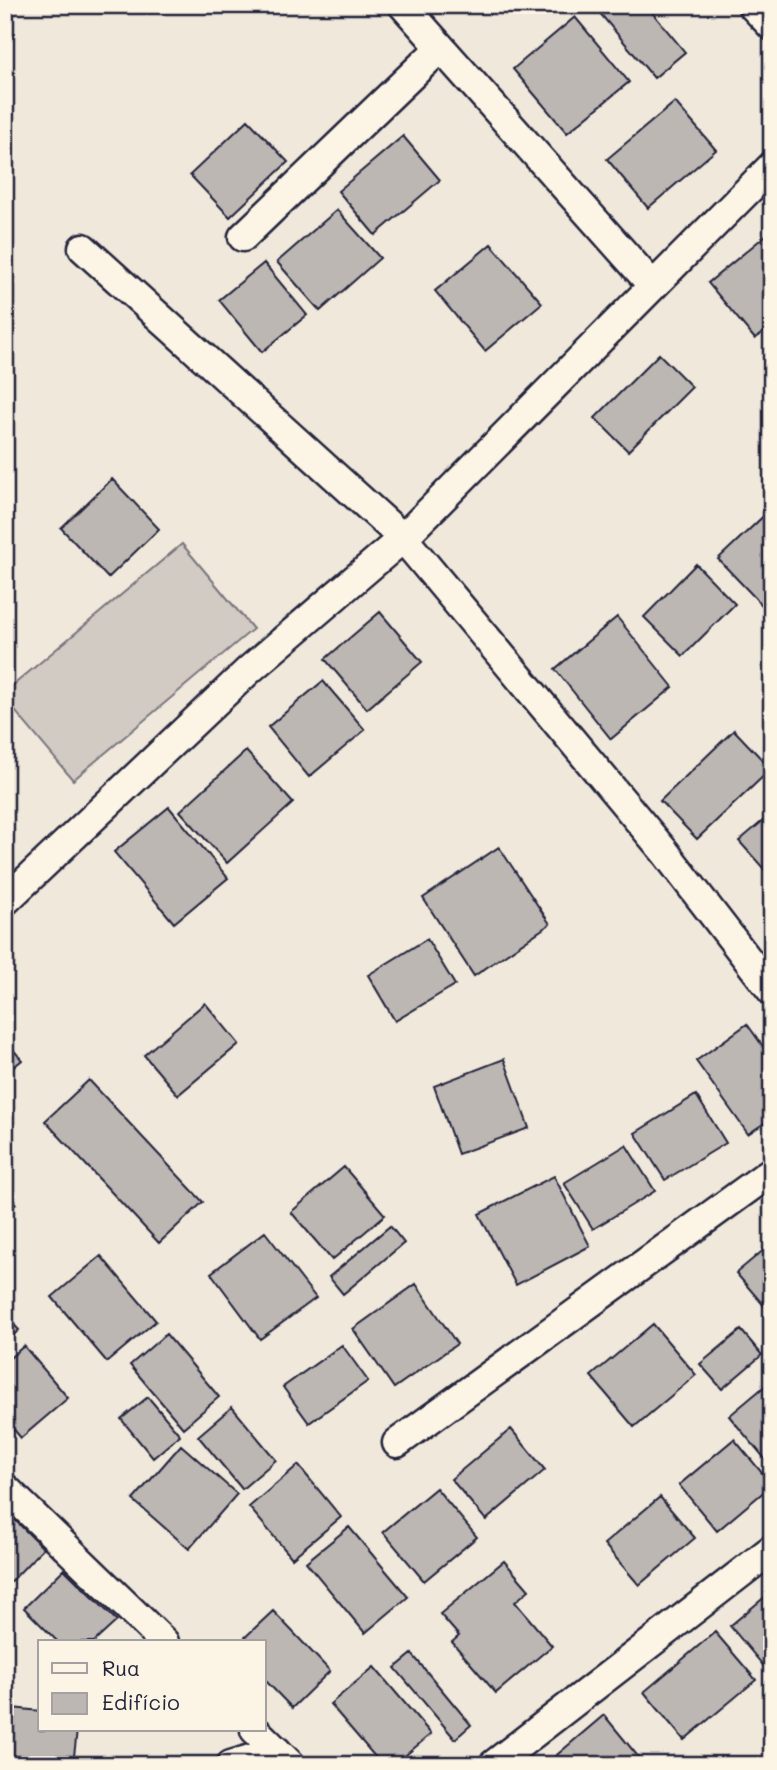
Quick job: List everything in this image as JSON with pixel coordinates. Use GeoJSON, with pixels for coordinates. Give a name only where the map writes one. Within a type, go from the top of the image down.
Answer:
{"type":"FeatureCollection","features":[{"type":"Feature","properties":{"kind":"street"},"geometry":{"type":"LineString","coordinates":[[403,5],[653,286]]}},
{"type":"Feature","properties":{"kind":"street"},"geometry":{"type":"LineString","coordinates":[[752,5],[772,26]]}},
{"type":"Feature","properties":{"kind":"street"},"geometry":{"type":"LineString","coordinates":[[243,237],[440,48]]}},
{"type":"Feature","properties":{"kind":"street"},"geometry":{"type":"LineString","coordinates":[[5,901],[248,670],[403,538],[772,166]]}},
{"type":"Feature","properties":{"kind":"street"},"geometry":{"type":"LineString","coordinates":[[83,248],[403,538],[665,852],[772,991]]}},
{"type":"Feature","properties":{"kind":"street"},"geometry":{"type":"LineString","coordinates":[[397,1443],[772,1171]]}},
{"type":"Feature","properties":{"kind":"street"},"geometry":{"type":"LineString","coordinates":[[5,1488],[162,1640]]}},
{"type":"Feature","properties":{"kind":"street"},"geometry":{"type":"LineString","coordinates":[[493,1765],[772,1549]]}},
{"type":"Feature","properties":{"kind":"street"},"geometry":{"type":"LineString","coordinates":[[257,1732],[284,1758]]}},
{"type":"Feature","properties":{"kind":"street"},"geometry":{"type":"LineString","coordinates":[[231,1765],[284,1758]]}},
{"type":"Feature","properties":{"kind":"shaded area"},"geometry":{"type":"Polygon","coordinates":[[[182,544],[253,629],[73,780],[5,699],[5,692],[182,544]]]}},
{"type":"Feature","properties":{"kind":"building"},"geometry":{"type":"Polygon","coordinates":[[[593,5],[646,5],[685,52],[654,78],[593,5]]]}},
{"type":"Feature","properties":{"kind":"building"},"geometry":{"type":"Polygon","coordinates":[[[575,17],[629,82],[567,133],[513,69],[575,17]]]}},
{"type":"Feature","properties":{"kind":"building"},"geometry":{"type":"Polygon","coordinates":[[[675,102],[716,150],[648,208],[607,159],[675,102]]]}},
{"type":"Feature","properties":{"kind":"building"},"geometry":{"type":"Polygon","coordinates":[[[248,120],[288,162],[230,217],[190,175],[248,120]]]}},
{"type":"Feature","properties":{"kind":"building"},"geometry":{"type":"Polygon","coordinates":[[[403,136],[440,180],[375,235],[338,191],[403,136]]]}},
{"type":"Feature","properties":{"kind":"building"},"geometry":{"type":"Polygon","coordinates":[[[337,210],[380,258],[320,311],[277,262],[337,210]]]}},
{"type":"Feature","properties":{"kind":"building"},"geometry":{"type":"Polygon","coordinates":[[[772,230],[772,325],[755,339],[708,283],[772,230]]]}},
{"type":"Feature","properties":{"kind":"building"},"geometry":{"type":"Polygon","coordinates":[[[491,244],[542,303],[485,351],[435,291],[491,244]]]}},
{"type":"Feature","properties":{"kind":"building"},"geometry":{"type":"Polygon","coordinates":[[[264,263],[307,315],[262,352],[219,300],[264,263]]]}},
{"type":"Feature","properties":{"kind":"building"},"geometry":{"type":"Polygon","coordinates":[[[659,354],[692,387],[628,451],[595,418],[659,354]]]}},
{"type":"Feature","properties":{"kind":"building"},"geometry":{"type":"Polygon","coordinates":[[[112,479],[159,529],[108,578],[61,528],[112,479]]]}},
{"type":"Feature","properties":{"kind":"building"},"geometry":{"type":"Polygon","coordinates":[[[772,508],[772,596],[762,605],[718,559],[772,508]]]}},
{"type":"Feature","properties":{"kind":"building"},"geometry":{"type":"Polygon","coordinates":[[[696,564],[735,604],[683,656],[644,617],[696,564]]]}},
{"type":"Feature","properties":{"kind":"building"},"geometry":{"type":"Polygon","coordinates":[[[380,612],[422,662],[367,709],[325,659],[380,612]]]}},
{"type":"Feature","properties":{"kind":"building"},"geometry":{"type":"Polygon","coordinates":[[[617,617],[673,687],[611,739],[555,669],[617,617]]]}},
{"type":"Feature","properties":{"kind":"building"},"geometry":{"type":"Polygon","coordinates":[[[323,681],[365,730],[309,777],[268,727],[323,681]]]}},
{"type":"Feature","properties":{"kind":"building"},"geometry":{"type":"Polygon","coordinates":[[[734,730],[771,769],[697,839],[660,801],[734,730]]]}},
{"type":"Feature","properties":{"kind":"building"},"geometry":{"type":"Polygon","coordinates":[[[246,751],[293,803],[227,863],[180,811],[246,751]]]}},
{"type":"Feature","properties":{"kind":"building"},"geometry":{"type":"Polygon","coordinates":[[[169,807],[228,878],[174,923],[114,852],[169,807]]]}},
{"type":"Feature","properties":{"kind":"building"},"geometry":{"type":"Polygon","coordinates":[[[772,813],[772,878],[739,841],[772,813]]]}},
{"type":"Feature","properties":{"kind":"building"},"geometry":{"type":"Polygon","coordinates":[[[499,847],[550,924],[474,976],[423,898],[499,847]]]}},
{"type":"Feature","properties":{"kind":"building"},"geometry":{"type":"Polygon","coordinates":[[[427,939],[455,985],[395,1021],[368,975],[427,939]]]}},
{"type":"Feature","properties":{"kind":"building"},"geometry":{"type":"Polygon","coordinates":[[[205,1003],[239,1044],[178,1095],[144,1055],[205,1003]]]}},
{"type":"Feature","properties":{"kind":"building"},"geometry":{"type":"Polygon","coordinates":[[[747,1024],[772,1059],[772,1118],[748,1134],[696,1061],[747,1024]]]}},
{"type":"Feature","properties":{"kind":"building"},"geometry":{"type":"Polygon","coordinates":[[[5,1040],[22,1060],[5,1074],[5,1040]]]}},
{"type":"Feature","properties":{"kind":"building"},"geometry":{"type":"Polygon","coordinates":[[[504,1059],[529,1128],[458,1154],[434,1086],[504,1059]]]}},
{"type":"Feature","properties":{"kind":"building"},"geometry":{"type":"Polygon","coordinates":[[[89,1080],[203,1202],[159,1243],[45,1121],[89,1080]]]}},
{"type":"Feature","properties":{"kind":"building"},"geometry":{"type":"Polygon","coordinates":[[[696,1095],[726,1143],[665,1180],[635,1133],[696,1095]]]}},
{"type":"Feature","properties":{"kind":"building"},"geometry":{"type":"Polygon","coordinates":[[[626,1145],[655,1191],[593,1229],[564,1183],[626,1145]]]}},
{"type":"Feature","properties":{"kind":"building"},"geometry":{"type":"Polygon","coordinates":[[[344,1167],[385,1215],[332,1260],[291,1212],[344,1167]]]}},
{"type":"Feature","properties":{"kind":"building"},"geometry":{"type":"Polygon","coordinates":[[[554,1176],[590,1246],[516,1285],[479,1214],[554,1176]]]}},
{"type":"Feature","properties":{"kind":"building"},"geometry":{"type":"Polygon","coordinates":[[[5,1191],[16,1204],[5,1213],[5,1191]]]}},
{"type":"Feature","properties":{"kind":"building"},"geometry":{"type":"Polygon","coordinates":[[[390,1226],[404,1243],[343,1294],[329,1277],[390,1226]]]}},
{"type":"Feature","properties":{"kind":"building"},"geometry":{"type":"Polygon","coordinates":[[[265,1232],[316,1298],[260,1339],[211,1273],[265,1232]]]}},
{"type":"Feature","properties":{"kind":"building"},"geometry":{"type":"Polygon","coordinates":[[[772,1243],[772,1315],[736,1273],[772,1243]]]}},
{"type":"Feature","properties":{"kind":"building"},"geometry":{"type":"Polygon","coordinates":[[[101,1256],[156,1321],[107,1362],[52,1297],[101,1256]]]}},
{"type":"Feature","properties":{"kind":"building"},"geometry":{"type":"Polygon","coordinates":[[[416,1284],[457,1344],[394,1388],[353,1329],[416,1284]]]}},
{"type":"Feature","properties":{"kind":"building"},"geometry":{"type":"Polygon","coordinates":[[[5,1315],[19,1330],[5,1343],[5,1315]]]}},
{"type":"Feature","properties":{"kind":"building"},"geometry":{"type":"Polygon","coordinates":[[[653,1324],[696,1375],[634,1427],[591,1376],[653,1324]]]}},
{"type":"Feature","properties":{"kind":"building"},"geometry":{"type":"Polygon","coordinates":[[[741,1330],[762,1355],[722,1389],[700,1364],[741,1330]]]}},
{"type":"Feature","properties":{"kind":"building"},"geometry":{"type":"Polygon","coordinates":[[[166,1334],[219,1397],[183,1428],[130,1365],[166,1334]]]}},
{"type":"Feature","properties":{"kind":"building"},"geometry":{"type":"Polygon","coordinates":[[[342,1345],[368,1381],[309,1423],[283,1387],[342,1345]]]}},
{"type":"Feature","properties":{"kind":"building"},"geometry":{"type":"Polygon","coordinates":[[[24,1346],[68,1398],[21,1438],[5,1419],[5,1362],[24,1346]]]}},
{"type":"Feature","properties":{"kind":"building"},"geometry":{"type":"Polygon","coordinates":[[[772,1380],[772,1467],[729,1416],[772,1380]]]}},
{"type":"Feature","properties":{"kind":"building"},"geometry":{"type":"Polygon","coordinates":[[[148,1397],[180,1435],[153,1458],[121,1419],[148,1397]]]}},
{"type":"Feature","properties":{"kind":"building"},"geometry":{"type":"Polygon","coordinates":[[[232,1407],[276,1460],[242,1489],[198,1436],[232,1407]]]}},
{"type":"Feature","properties":{"kind":"building"},"geometry":{"type":"Polygon","coordinates":[[[511,1429],[545,1470],[486,1520],[451,1479],[511,1429]]]}},
{"type":"Feature","properties":{"kind":"building"},"geometry":{"type":"Polygon","coordinates":[[[734,1439],[772,1485],[717,1531],[679,1485],[734,1439]]]}},
{"type":"Feature","properties":{"kind":"building"},"geometry":{"type":"Polygon","coordinates":[[[181,1445],[237,1494],[189,1549],[133,1500],[181,1445]]]}},
{"type":"Feature","properties":{"kind":"building"},"geometry":{"type":"Polygon","coordinates":[[[298,1465],[341,1517],[292,1558],[249,1507],[298,1465]]]}},
{"type":"Feature","properties":{"kind":"building"},"geometry":{"type":"Polygon","coordinates":[[[436,1488],[477,1537],[424,1581],[383,1532],[436,1488]]]}},
{"type":"Feature","properties":{"kind":"building"},"geometry":{"type":"Polygon","coordinates":[[[660,1497],[695,1538],[639,1585],[604,1544],[660,1497]]]}},
{"type":"Feature","properties":{"kind":"building"},"geometry":{"type":"Polygon","coordinates":[[[5,1510],[43,1548],[5,1588],[5,1510]]]}},
{"type":"Feature","properties":{"kind":"building"},"geometry":{"type":"Polygon","coordinates":[[[349,1527],[408,1597],[365,1633],[306,1562],[349,1527]]]}},
{"type":"Feature","properties":{"kind":"building"},"geometry":{"type":"Polygon","coordinates":[[[504,1561],[529,1590],[515,1602],[552,1646],[496,1693],[452,1642],[459,1636],[440,1614],[504,1561]]]}},
{"type":"Feature","properties":{"kind":"building"},"geometry":{"type":"Polygon","coordinates":[[[64,1569],[117,1621],[96,1640],[56,1640],[24,1608],[64,1569]]]}},
{"type":"Feature","properties":{"kind":"building"},"geometry":{"type":"Polygon","coordinates":[[[772,1591],[772,1676],[730,1626],[772,1591]]]}},
{"type":"Feature","properties":{"kind":"building"},"geometry":{"type":"Polygon","coordinates":[[[273,1611],[330,1671],[292,1708],[266,1681],[266,1640],[242,1640],[273,1611]]]}},
{"type":"Feature","properties":{"kind":"building"},"geometry":{"type":"Polygon","coordinates":[[[715,1632],[756,1680],[684,1740],[644,1692],[715,1632]]]}},
{"type":"Feature","properties":{"kind":"building"},"geometry":{"type":"Polygon","coordinates":[[[412,1654],[471,1725],[455,1739],[395,1668],[412,1654]]]}},
{"type":"Feature","properties":{"kind":"building"},"geometry":{"type":"Polygon","coordinates":[[[374,1667],[431,1734],[394,1765],[382,1765],[330,1704],[374,1667]]]}},
{"type":"Feature","properties":{"kind":"building"},"geometry":{"type":"Polygon","coordinates":[[[12,1708],[38,1711],[38,1732],[77,1732],[73,1765],[5,1764],[12,1708]]]}},
{"type":"Feature","properties":{"kind":"building"},"geometry":{"type":"Polygon","coordinates":[[[604,1715],[645,1765],[545,1765],[604,1715]]]}}]}
